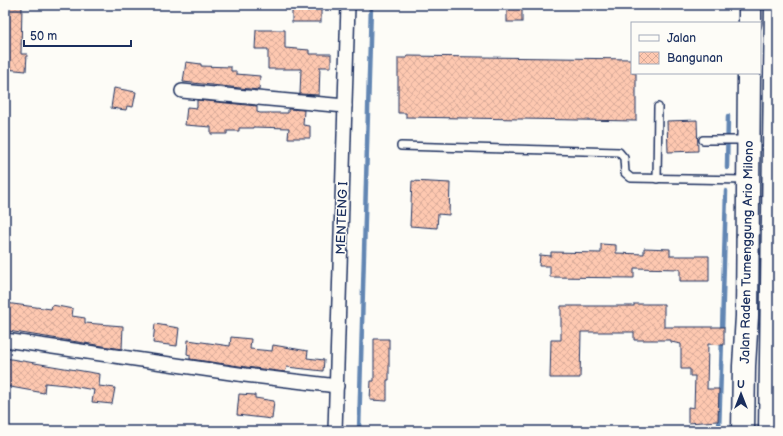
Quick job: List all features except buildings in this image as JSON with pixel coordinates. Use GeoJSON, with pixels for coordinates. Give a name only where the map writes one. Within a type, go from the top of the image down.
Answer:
{"type":"FeatureCollection","features":[{"type":"Feature","properties":{"kind":"highway"},"geometry":{"type":"LineString","coordinates":[[750,5],[750,22]]}},
{"type":"Feature","properties":{"kind":"highway","name":"Jalan Raden Tumenggung Ario Milono"},"geometry":{"type":"LineString","coordinates":[[770,431],[774,366],[777,18]]}},
{"type":"Feature","properties":{"kind":"highway","name":"Jalan Raden Tumenggung Ario Milono"},"geometry":{"type":"LineString","coordinates":[[743,431],[744,366],[747,316],[749,74]]}},
{"type":"Feature","properties":{"kind":"highway"},"geometry":{"type":"LineString","coordinates":[[744,366],[774,366]]}},
{"type":"Feature","properties":{"kind":"street","name":"MENTENG I"},"geometry":{"type":"LineString","coordinates":[[335,431],[348,5]]}},
{"type":"Feature","properties":{"kind":"street"},"geometry":{"type":"LineString","coordinates":[[182,91],[345,106]]}},
{"type":"Feature","properties":{"kind":"street"},"geometry":{"type":"LineString","coordinates":[[5,340],[245,375],[337,386]]}},
{"type":"Feature","properties":{"kind":"lane"},"geometry":{"type":"LineString","coordinates":[[658,107],[658,179]]}},
{"type":"Feature","properties":{"kind":"lane"},"geometry":{"type":"LineString","coordinates":[[703,140],[748,140]]}},
{"type":"Feature","properties":{"kind":"lane"},"geometry":{"type":"LineString","coordinates":[[401,146],[619,152],[624,158],[625,173],[631,178],[748,180]]}},
{"type":"Feature","properties":{"kind":"waterway"},"geometry":{"type":"LineString","coordinates":[[359,431],[371,5]]}},
{"type":"Feature","properties":{"kind":"waterway"},"geometry":{"type":"LineString","coordinates":[[727,168],[728,116]]}},
{"type":"Feature","properties":{"kind":"waterway"},"geometry":{"type":"LineString","coordinates":[[722,332],[726,191]]}},
{"type":"Feature","properties":{"kind":"waterway"},"geometry":{"type":"LineString","coordinates":[[719,431],[722,339]]}}]}
